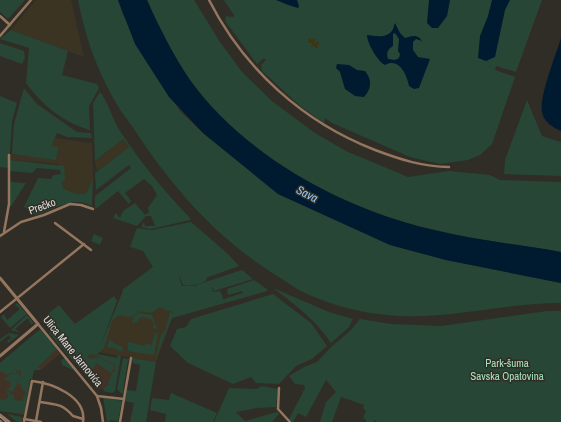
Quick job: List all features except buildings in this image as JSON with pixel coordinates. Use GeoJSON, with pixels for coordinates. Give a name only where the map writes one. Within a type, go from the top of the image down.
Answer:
{"type":"FeatureCollection","features":[{"type":"Feature","properties":{"kind":"street"},"geometry":{"type":"LineString","coordinates":[[0,36],[31,0]]}},
{"type":"Feature","properties":{"kind":"street"},"geometry":{"type":"LineString","coordinates":[[209,0],[222,23],[245,56],[266,79],[300,109],[329,129],[384,153],[413,163],[435,167],[449,167]]}},
{"type":"Feature","properties":{"kind":"street"},"geometry":{"type":"LineString","coordinates":[[0,16],[10,25]]}},
{"type":"Feature","properties":{"kind":"street"},"geometry":{"type":"LineString","coordinates":[[4,232],[9,209],[9,154]]}},
{"type":"Feature","properties":{"kind":"street","name":"Prečko"},"geometry":{"type":"LineString","coordinates":[[0,236],[21,222],[44,215],[70,204],[93,209]]}},
{"type":"Feature","properties":{"kind":"street"},"geometry":{"type":"LineString","coordinates":[[55,223],[91,250]]}},
{"type":"Feature","properties":{"kind":"street"},"geometry":{"type":"LineString","coordinates":[[0,312],[84,244]]}},
{"type":"Feature","properties":{"kind":"street","name":"Ulica Mane Jarnovića"},"geometry":{"type":"LineString","coordinates":[[0,278],[97,396],[102,408],[103,422]]}},
{"type":"Feature","properties":{"kind":"street"},"geometry":{"type":"LineString","coordinates":[[0,356],[38,324]]}},
{"type":"Feature","properties":{"kind":"street"},"geometry":{"type":"LineString","coordinates":[[120,422],[131,358]]}},
{"type":"Feature","properties":{"kind":"street"},"geometry":{"type":"LineString","coordinates":[[41,422],[24,421],[32,381],[43,382],[56,386],[70,396],[79,406],[83,420]]}},
{"type":"Feature","properties":{"kind":"street"},"geometry":{"type":"LineString","coordinates":[[36,421],[43,382]]}},
{"type":"Feature","properties":{"kind":"street"},"geometry":{"type":"LineString","coordinates":[[279,388],[278,409],[283,417],[290,422]]}},
{"type":"Feature","properties":{"kind":"street"},"geometry":{"type":"LineString","coordinates":[[97,396],[124,399]]}},
{"type":"Feature","properties":{"kind":"street"},"geometry":{"type":"LineString","coordinates":[[40,402],[68,409],[73,416],[83,420]]}},
{"type":"Feature","properties":{"kind":"street"},"geometry":{"type":"LineString","coordinates":[[0,415],[9,422]]}},
{"type":"Feature","properties":{"kind":"shaded area"},"geometry":{"type":"Polygon","coordinates":[[[36,0],[71,0],[84,57],[11,30],[36,0]]]}},
{"type":"Feature","properties":{"kind":"shaded area"},"geometry":{"type":"Polygon","coordinates":[[[55,138],[92,143],[93,180],[86,194],[76,194],[63,188],[62,182],[65,180],[58,164],[10,160],[10,154],[43,157],[55,138]]]}},
{"type":"Feature","properties":{"kind":"shaded area"},"geometry":{"type":"Polygon","coordinates":[[[123,139],[129,147],[97,171],[95,161],[123,139]]]}},
{"type":"Feature","properties":{"kind":"shaded area"},"geometry":{"type":"Polygon","coordinates":[[[123,291],[174,313],[156,362],[98,352],[123,291]]]}},
{"type":"Feature","properties":{"kind":"shaded area"},"geometry":{"type":"Polygon","coordinates":[[[40,330],[60,354],[41,370],[34,370],[32,379],[30,379],[24,415],[0,411],[0,363],[40,330]]]}},
{"type":"Feature","properties":{"kind":"shaded area"},"geometry":{"type":"Polygon","coordinates":[[[90,353],[118,358],[112,392],[97,388],[77,363],[90,353]]]}},
{"type":"Feature","properties":{"kind":"green space"},"geometry":{"type":"Polygon","coordinates":[[[0,0],[25,0],[8,19],[0,12],[0,0]]]}},
{"type":"Feature","properties":{"kind":"green space"},"geometry":{"type":"Polygon","coordinates":[[[78,0],[118,0],[123,15],[180,111],[203,133],[278,194],[390,245],[446,260],[561,283],[561,303],[515,306],[424,316],[401,316],[369,313],[342,307],[316,298],[294,287],[259,264],[218,231],[199,213],[165,173],[122,112],[105,83],[83,24],[78,0]]]}},
{"type":"Feature","properties":{"kind":"green space"},"geometry":{"type":"Polygon","coordinates":[[[147,0],[194,0],[220,42],[242,72],[273,102],[315,133],[346,151],[408,177],[449,171],[490,175],[500,180],[561,182],[561,252],[462,236],[396,220],[329,192],[297,175],[266,155],[238,132],[212,107],[190,80],[178,61],[161,31],[147,0]]]}},
{"type":"Feature","properties":{"kind":"green space"},"geometry":{"type":"Polygon","coordinates":[[[224,0],[542,0],[516,72],[496,66],[495,70],[515,77],[492,144],[480,155],[468,160],[440,164],[410,157],[332,123],[325,118],[324,123],[299,105],[262,71],[261,65],[266,60],[264,58],[257,64],[225,21],[226,16],[233,17],[234,15],[224,0]]]}},
{"type":"Feature","properties":{"kind":"green space"},"geometry":{"type":"Polygon","coordinates":[[[11,30],[68,51],[62,75],[97,84],[99,88],[89,106],[90,130],[71,123],[54,112],[32,91],[26,83],[29,48],[0,39],[11,30]]]}},
{"type":"Feature","properties":{"kind":"green space"},"geometry":{"type":"Polygon","coordinates":[[[0,43],[24,51],[25,58],[22,64],[0,56],[0,43]]]}},
{"type":"Feature","properties":{"kind":"green space"},"geometry":{"type":"Polygon","coordinates":[[[24,88],[37,104],[77,132],[91,133],[92,138],[67,137],[57,133],[51,146],[58,147],[56,160],[12,154],[14,124],[24,88]]]}},
{"type":"Feature","properties":{"kind":"green space"},"geometry":{"type":"Polygon","coordinates":[[[100,92],[106,101],[117,126],[128,143],[171,198],[190,218],[190,220],[151,229],[141,227],[144,222],[145,226],[155,226],[151,216],[146,216],[137,226],[113,218],[116,213],[120,218],[123,211],[135,203],[145,215],[149,212],[148,208],[157,195],[152,186],[144,179],[125,193],[131,201],[129,204],[118,191],[95,208],[95,196],[131,168],[129,165],[96,190],[95,173],[129,147],[123,139],[95,161],[93,103],[100,92]]]}},
{"type":"Feature","properties":{"kind":"green space"},"geometry":{"type":"Polygon","coordinates":[[[0,96],[17,103],[12,121],[9,168],[0,167],[0,96]]]}},
{"type":"Feature","properties":{"kind":"green space"},"geometry":{"type":"Polygon","coordinates":[[[527,100],[542,136],[561,142],[561,176],[504,174],[505,160],[527,100]]]}},
{"type":"Feature","properties":{"kind":"green space"},"geometry":{"type":"Polygon","coordinates":[[[10,160],[64,166],[65,180],[62,182],[63,188],[76,194],[86,194],[93,179],[92,206],[78,202],[64,204],[36,215],[24,207],[38,178],[51,179],[53,175],[61,174],[60,170],[37,168],[32,173],[10,171],[10,160]]]}},
{"type":"Feature","properties":{"kind":"green space"},"geometry":{"type":"Polygon","coordinates":[[[10,182],[26,183],[10,208],[10,182]]]}},
{"type":"Feature","properties":{"kind":"green space"},"geometry":{"type":"Polygon","coordinates":[[[191,222],[228,254],[239,266],[206,278],[207,280],[198,284],[186,286],[196,286],[197,289],[196,285],[242,270],[253,279],[214,291],[212,286],[213,292],[220,291],[225,303],[172,318],[155,361],[161,335],[165,331],[170,312],[174,313],[159,307],[152,313],[140,311],[131,317],[119,315],[112,321],[104,348],[97,354],[117,358],[118,355],[121,356],[115,391],[112,393],[103,391],[106,385],[108,386],[108,382],[113,372],[115,372],[115,366],[111,373],[96,363],[89,379],[49,333],[52,331],[42,319],[59,305],[75,324],[114,296],[117,301],[100,347],[123,291],[122,290],[153,267],[143,251],[130,247],[137,228],[152,230],[191,222]],[[178,273],[182,286],[186,286],[183,285],[178,273]],[[89,354],[88,358],[99,357],[115,366],[96,355],[89,354]]]}},
{"type":"Feature","properties":{"kind":"green space"},"geometry":{"type":"Polygon","coordinates":[[[94,234],[103,238],[100,245],[91,241],[94,234]]]}},
{"type":"Feature","properties":{"kind":"green space"},"geometry":{"type":"Polygon","coordinates":[[[254,280],[267,289],[267,291],[225,303],[224,299],[243,293],[242,291],[228,295],[227,289],[254,280]]]}},
{"type":"Feature","properties":{"kind":"green space"},"geometry":{"type":"Polygon","coordinates":[[[273,288],[329,312],[353,319],[349,327],[331,343],[312,320],[297,306],[273,288]]]}},
{"type":"Feature","properties":{"kind":"green space"},"geometry":{"type":"Polygon","coordinates":[[[273,294],[311,323],[327,346],[312,359],[296,366],[279,384],[256,383],[251,377],[233,384],[188,363],[170,346],[177,329],[186,327],[191,319],[273,294]]]}},
{"type":"Feature","properties":{"kind":"green space"},"geometry":{"type":"Polygon","coordinates":[[[17,303],[27,314],[10,328],[1,317],[4,314],[7,320],[20,309],[15,305],[17,303]]]}},
{"type":"Feature","properties":{"kind":"green space","name":"Park-šuma Savska Opatovina"},"geometry":{"type":"Polygon","coordinates":[[[547,311],[561,311],[561,422],[377,422],[375,420],[373,422],[366,422],[363,418],[366,411],[363,408],[364,405],[341,397],[332,422],[320,422],[326,402],[336,392],[326,380],[306,417],[298,413],[293,422],[289,419],[305,388],[304,385],[295,384],[289,376],[304,367],[317,362],[332,346],[349,332],[360,319],[391,324],[441,326],[547,311]]]}},
{"type":"Feature","properties":{"kind":"green space"},"geometry":{"type":"Polygon","coordinates":[[[139,313],[152,315],[157,329],[153,328],[154,324],[151,319],[141,317],[137,322],[132,324],[133,317],[139,313]]]}},
{"type":"Feature","properties":{"kind":"green space"},"geometry":{"type":"Polygon","coordinates":[[[27,315],[34,323],[31,325],[28,318],[15,329],[21,333],[11,330],[27,315]]]}},
{"type":"Feature","properties":{"kind":"green space"},"geometry":{"type":"Polygon","coordinates":[[[39,330],[41,330],[57,349],[38,367],[41,370],[34,370],[32,379],[30,379],[24,414],[0,411],[0,399],[4,400],[8,397],[6,390],[10,392],[10,395],[13,393],[14,400],[22,401],[26,392],[21,389],[21,384],[17,385],[19,378],[13,392],[7,390],[11,386],[10,381],[3,380],[11,374],[18,374],[10,373],[8,375],[0,371],[0,363],[39,330]],[[14,367],[21,377],[20,370],[18,371],[14,367]]]}},
{"type":"Feature","properties":{"kind":"green space"},"geometry":{"type":"Polygon","coordinates":[[[156,332],[158,333],[154,355],[128,351],[128,342],[145,346],[146,344],[151,345],[156,332]]]}},
{"type":"Feature","properties":{"kind":"green space"},"geometry":{"type":"Polygon","coordinates":[[[9,333],[19,335],[8,343],[7,341],[11,338],[9,335],[0,342],[0,339],[9,333]]]}},
{"type":"Feature","properties":{"kind":"green space"},"geometry":{"type":"Polygon","coordinates":[[[110,339],[113,343],[123,347],[122,351],[107,347],[110,339]]]}},
{"type":"Feature","properties":{"kind":"green space"},"geometry":{"type":"Polygon","coordinates":[[[65,358],[75,371],[62,365],[61,360],[65,358]]]}},
{"type":"Feature","properties":{"kind":"green space"},"geometry":{"type":"Polygon","coordinates":[[[123,358],[130,359],[128,360],[124,391],[122,394],[117,389],[123,358]]]}},
{"type":"Feature","properties":{"kind":"green space"},"geometry":{"type":"Polygon","coordinates":[[[132,358],[156,362],[146,422],[130,422],[134,403],[125,401],[127,390],[136,391],[140,365],[133,363],[132,358]]]}},
{"type":"Feature","properties":{"kind":"green space"},"geometry":{"type":"Polygon","coordinates":[[[262,386],[278,389],[276,407],[257,408],[236,412],[245,421],[277,412],[279,414],[272,422],[214,422],[229,388],[256,389],[262,386]]]}},
{"type":"Feature","properties":{"kind":"green space"},"geometry":{"type":"Polygon","coordinates":[[[171,393],[217,413],[213,422],[165,422],[166,414],[150,410],[152,398],[169,400],[171,393]]]}},
{"type":"Feature","properties":{"kind":"green space"},"geometry":{"type":"Polygon","coordinates":[[[103,397],[122,401],[118,421],[110,420],[107,422],[103,397]]]}},
{"type":"Feature","properties":{"kind":"green space"},"geometry":{"type":"Polygon","coordinates":[[[7,414],[22,417],[22,422],[17,422],[7,414]]]}},
{"type":"Feature","properties":{"kind":"sand"},"geometry":{"type":"Polygon","coordinates":[[[309,38],[311,38],[312,41],[313,38],[315,39],[314,43],[319,41],[319,44],[317,45],[318,48],[315,48],[314,46],[311,47],[312,44],[308,42],[309,38]]]}},
{"type":"Feature","properties":{"kind":"water","name":"Sava"},"geometry":{"type":"Polygon","coordinates":[[[118,0],[147,0],[161,31],[178,61],[190,80],[212,107],[238,132],[266,155],[297,175],[329,192],[396,220],[462,236],[561,252],[561,283],[446,260],[390,245],[278,194],[203,133],[169,97],[135,44],[118,0]]]}},
{"type":"Feature","properties":{"kind":"water"},"geometry":{"type":"Polygon","coordinates":[[[276,0],[297,0],[299,6],[298,8],[276,0]]]}},
{"type":"Feature","properties":{"kind":"water"},"geometry":{"type":"Polygon","coordinates":[[[429,0],[450,0],[447,16],[438,28],[432,28],[427,23],[429,0]]]}},
{"type":"Feature","properties":{"kind":"water"},"geometry":{"type":"Polygon","coordinates":[[[492,0],[510,0],[505,10],[495,57],[486,61],[478,58],[480,36],[488,16],[492,0]]]}},
{"type":"Feature","properties":{"kind":"water"},"geometry":{"type":"Polygon","coordinates":[[[395,23],[400,33],[405,38],[415,36],[422,41],[416,39],[413,42],[413,50],[418,57],[430,59],[419,88],[414,89],[409,86],[407,77],[399,65],[390,63],[385,65],[382,63],[376,56],[367,38],[367,35],[385,36],[391,32],[395,23]],[[395,33],[393,34],[393,46],[388,51],[388,59],[395,60],[399,58],[399,39],[395,33]]]}},
{"type":"Feature","properties":{"kind":"water"},"geometry":{"type":"Polygon","coordinates":[[[561,38],[561,131],[552,126],[543,116],[542,105],[548,75],[561,38]]]}},
{"type":"Feature","properties":{"kind":"water"},"geometry":{"type":"Polygon","coordinates":[[[337,64],[349,65],[357,70],[365,71],[370,81],[370,87],[364,97],[355,96],[345,89],[340,72],[336,68],[337,64]]]}},
{"type":"Feature","properties":{"kind":"tram line"},"geometry":{"type":"LineString","coordinates":[[0,417],[6,422]]}}]}
